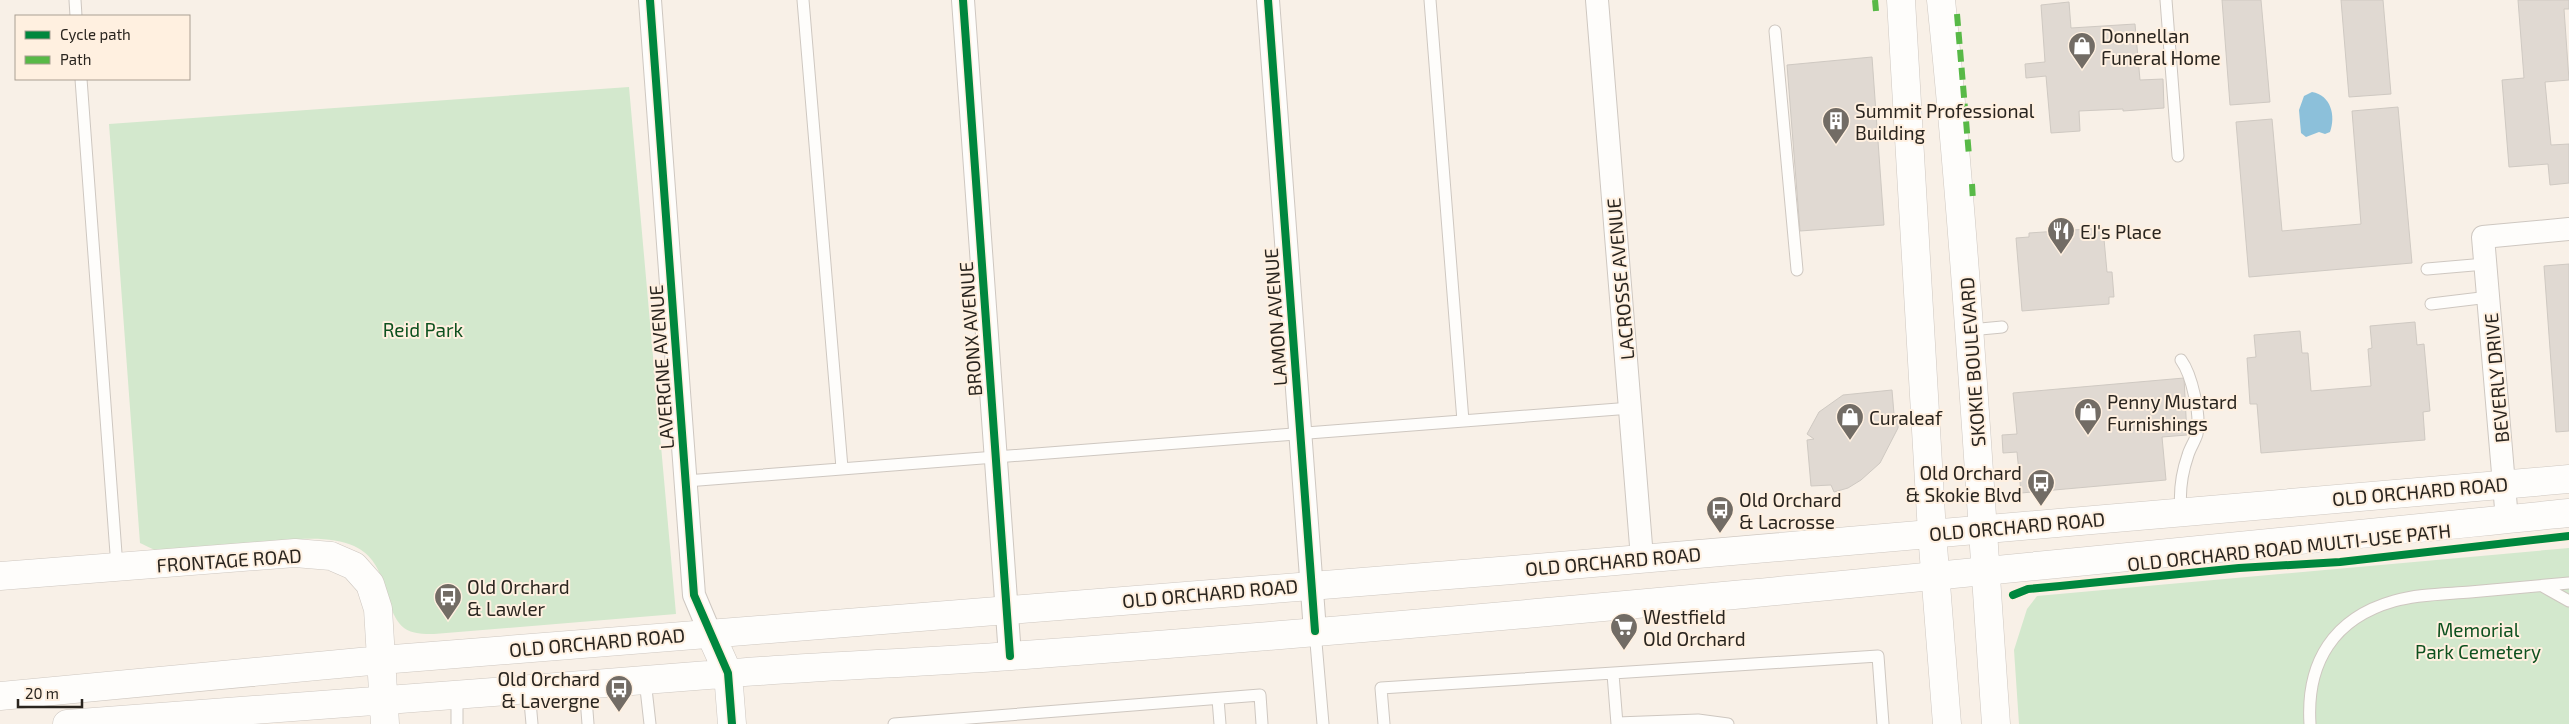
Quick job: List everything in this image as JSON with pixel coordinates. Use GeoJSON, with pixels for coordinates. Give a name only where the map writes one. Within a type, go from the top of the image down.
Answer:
{"type":"FeatureCollection","features":[{"type":"Feature","properties":{"kind":"main road"},"geometry":{"type":"LineString","coordinates":[[1901,0],[1932,533],[1946,724]]}},
{"type":"Feature","properties":{"kind":"main road","name":"SKOKIE BOULEVARD"},"geometry":{"type":"LineString","coordinates":[[1941,0],[1954,125],[1970,330],[1996,724]]}},
{"type":"Feature","properties":{"kind":"main road","name":"OLD ORCHARD ROAD"},"geometry":{"type":"LineString","coordinates":[[0,696],[381,660],[1642,558],[2569,479]]}},
{"type":"Feature","properties":{"kind":"main road","name":"OLD ORCHARD ROAD"},"geometry":{"type":"LineString","coordinates":[[67,724],[385,713],[457,696],[728,673],[1010,656],[1315,631],[1986,572],[2569,513]]}},
{"type":"Feature","properties":{"kind":"main road","name":"FRONTAGE ROAD"},"geometry":{"type":"LineString","coordinates":[[0,576],[295,553],[331,556],[354,566],[370,584],[378,610],[385,713]]}},
{"type":"Feature","properties":{"kind":"main road","name":"LAVERGNE AVENUE"},"geometry":{"type":"LineString","coordinates":[[710,633],[728,673],[732,724]]}},
{"type":"Feature","properties":{"kind":"street","name":"LAVERGNE AVENUE"},"geometry":{"type":"LineString","coordinates":[[650,0],[694,595],[710,633]]}},
{"type":"Feature","properties":{"kind":"street","name":"BRONX AVENUE"},"geometry":{"type":"LineString","coordinates":[[962,0],[1010,656]]}},
{"type":"Feature","properties":{"kind":"street","name":"LAMON AVENUE"},"geometry":{"type":"LineString","coordinates":[[1268,0],[1315,631]]}},
{"type":"Feature","properties":{"kind":"street","name":"LACROSSE AVENUE"},"geometry":{"type":"LineString","coordinates":[[1597,0],[1642,558]]}},
{"type":"Feature","properties":{"kind":"street","name":"BEVERLY DRIVE"},"geometry":{"type":"LineString","coordinates":[[2507,520],[2483,237],[2569,229]]}},
{"type":"Feature","properties":{"kind":"lane"},"geometry":{"type":"LineString","coordinates":[[75,0],[76,15]]}},
{"type":"Feature","properties":{"kind":"lane"},"geometry":{"type":"LineString","coordinates":[[803,0],[842,468]]}},
{"type":"Feature","properties":{"kind":"lane"},"geometry":{"type":"LineString","coordinates":[[1430,0],[1463,421]]}},
{"type":"Feature","properties":{"kind":"lane"},"geometry":{"type":"LineString","coordinates":[[2166,0],[2178,156]]}},
{"type":"Feature","properties":{"kind":"lane"},"geometry":{"type":"LineString","coordinates":[[1775,31],[1798,270]]}},
{"type":"Feature","properties":{"kind":"lane"},"geometry":{"type":"LineString","coordinates":[[81,80],[118,567]]}},
{"type":"Feature","properties":{"kind":"lane"},"geometry":{"type":"LineString","coordinates":[[2427,269],[2485,264]]}},
{"type":"Feature","properties":{"kind":"lane"},"geometry":{"type":"LineString","coordinates":[[2431,304],[2489,297]]}},
{"type":"Feature","properties":{"kind":"lane"},"geometry":{"type":"LineString","coordinates":[[1970,330],[2002,327]]}},
{"type":"Feature","properties":{"kind":"lane"},"geometry":{"type":"LineString","coordinates":[[2181,360],[2188,370],[2195,395],[2197,433],[2188,454],[2178,488],[2181,511]]}},
{"type":"Feature","properties":{"kind":"lane"},"geometry":{"type":"LineString","coordinates":[[686,481],[1300,432],[1631,408]]}},
{"type":"Feature","properties":{"kind":"lane"},"geometry":{"type":"LineString","coordinates":[[2310,724],[2311,684],[2325,649],[2342,627],[2365,612],[2395,600],[2569,583]]}},
{"type":"Feature","properties":{"kind":"lane"},"geometry":{"type":"LineString","coordinates":[[2543,586],[2569,601]]}},
{"type":"Feature","properties":{"kind":"lane"},"geometry":{"type":"LineString","coordinates":[[1315,631],[1323,724]]}},
{"type":"Feature","properties":{"kind":"lane"},"geometry":{"type":"LineString","coordinates":[[1384,724],[1381,688],[1878,656],[1883,724]]}},
{"type":"Feature","properties":{"kind":"lane"},"geometry":{"type":"LineString","coordinates":[[1613,674],[1617,724],[1698,720],[1728,724]]}},
{"type":"Feature","properties":{"kind":"lane"},"geometry":{"type":"LineString","coordinates":[[645,680],[650,724]]}},
{"type":"Feature","properties":{"kind":"lane"},"geometry":{"type":"LineString","coordinates":[[585,686],[588,724]]}},
{"type":"Feature","properties":{"kind":"lane"},"geometry":{"type":"LineString","coordinates":[[529,690],[532,724]]}},
{"type":"Feature","properties":{"kind":"lane"},"geometry":{"type":"LineString","coordinates":[[894,724],[1260,695],[1262,724]]}},
{"type":"Feature","properties":{"kind":"lane"},"geometry":{"type":"LineString","coordinates":[[457,696],[457,724]]}},
{"type":"Feature","properties":{"kind":"lane"},"geometry":{"type":"LineString","coordinates":[[1218,698],[1220,724]]}},
{"type":"Feature","properties":{"kind":"green space","name":"Reid Park"},"geometry":{"type":"Polygon","coordinates":[[[629,87],[676,614],[434,634],[418,633],[404,628],[397,619],[374,563],[366,554],[354,546],[335,540],[313,539],[288,540],[186,553],[165,553],[140,543],[109,124],[629,87]]]}},
{"type":"Feature","properties":{"kind":"green space","name":"Memorial Park Cemetery"},"geometry":{"type":"Polygon","coordinates":[[[2569,548],[2569,724],[2019,724],[2014,650],[2027,609],[2037,596],[2569,548]]]}},
{"type":"Feature","properties":{"kind":"water"},"geometry":{"type":"Polygon","coordinates":[[[2312,92],[2324,97],[2328,102],[2332,113],[2332,126],[2330,132],[2325,134],[2319,132],[2306,137],[2301,133],[2299,110],[2304,96],[2312,92]]]}},
{"type":"Feature","properties":{"kind":"building"},"geometry":{"type":"Polygon","coordinates":[[[2222,0],[2261,0],[2270,102],[2230,105],[2222,0]]]}},
{"type":"Feature","properties":{"kind":"building"},"geometry":{"type":"Polygon","coordinates":[[[2341,0],[2383,0],[2391,94],[2349,97],[2341,0]]]}},
{"type":"Feature","properties":{"kind":"building"},"geometry":{"type":"Polygon","coordinates":[[[2518,0],[2569,0],[2569,9],[2564,9],[2569,80],[2545,82],[2551,145],[2569,144],[2569,183],[2550,185],[2548,164],[2509,167],[2502,80],[2524,78],[2518,0]]]}},
{"type":"Feature","properties":{"kind":"building","name":"Donnellan Funeral Home"},"geometry":{"type":"Polygon","coordinates":[[[2069,2],[2071,28],[2135,24],[2140,80],[2163,79],[2164,108],[2123,111],[2123,109],[2079,111],[2080,131],[2051,133],[2046,76],[2026,78],[2025,64],[2045,62],[2041,5],[2069,2]]]}},
{"type":"Feature","properties":{"kind":"building","name":"Summit Professional Building"},"geometry":{"type":"Polygon","coordinates":[[[1872,57],[1884,225],[1800,231],[1787,65],[1872,57]]]}},
{"type":"Feature","properties":{"kind":"building"},"geometry":{"type":"Polygon","coordinates":[[[2398,107],[2412,263],[2249,277],[2236,122],[2272,119],[2282,231],[2361,224],[2352,111],[2398,107]]]}},
{"type":"Feature","properties":{"kind":"building","name":"EJ's Place"},"geometry":{"type":"Polygon","coordinates":[[[2103,228],[2107,272],[2112,272],[2114,297],[2109,297],[2109,304],[2022,311],[2016,238],[2029,237],[2029,233],[2103,228]]]}},
{"type":"Feature","properties":{"kind":"building"},"geometry":{"type":"Polygon","coordinates":[[[2569,264],[2569,431],[2556,432],[2544,266],[2569,264]]]}},
{"type":"Feature","properties":{"kind":"building"},"geometry":{"type":"Polygon","coordinates":[[[2415,322],[2417,345],[2424,344],[2430,411],[2423,412],[2425,440],[2261,453],[2257,404],[2250,404],[2247,358],[2256,357],[2254,335],[2300,331],[2302,353],[2308,353],[2311,391],[2371,386],[2368,349],[2372,348],[2370,326],[2415,322]]]}},
{"type":"Feature","properties":{"kind":"building","name":"Penny Mustard Furnishings"},"geometry":{"type":"Polygon","coordinates":[[[2184,378],[2187,435],[2162,437],[2166,480],[2021,493],[2017,452],[2003,453],[2002,435],[2017,434],[2013,393],[2184,378]]]}},
{"type":"Feature","properties":{"kind":"building","name":"Curaleaf"},"geometry":{"type":"Polygon","coordinates":[[[1892,390],[1894,414],[1899,415],[1898,428],[1880,463],[1861,480],[1848,488],[1834,492],[1831,485],[1811,486],[1807,440],[1814,439],[1807,434],[1819,412],[1843,395],[1892,390]]]}},
{"type":"Feature","properties":{"kind":"marked path"},"geometry":{"type":"LineString","coordinates":[[1875,0],[1876,11]]}},
{"type":"Feature","properties":{"kind":"marked path"},"geometry":{"type":"LineString","coordinates":[[1957,14],[1969,156]]}},
{"type":"Feature","properties":{"kind":"marked path"},"geometry":{"type":"LineString","coordinates":[[1972,184],[1973,201]]}},
{"type":"Feature","properties":{"kind":"cycle path"},"geometry":{"type":"LineString","coordinates":[[650,0],[694,595],[728,673],[732,724]]}},
{"type":"Feature","properties":{"kind":"cycle path"},"geometry":{"type":"LineString","coordinates":[[963,0],[1010,656]]}},
{"type":"Feature","properties":{"kind":"cycle path"},"geometry":{"type":"LineString","coordinates":[[1268,0],[1315,631]]}},
{"type":"Feature","properties":{"kind":"cycle path","name":"OLD ORCHARD ROAD MULTI-USE PATH"},"geometry":{"type":"LineString","coordinates":[[2013,595],[2028,589],[2239,568],[2340,562],[2569,536]]}},
{"type":"Feature","properties":{"kind":"place","name":"Donnellan Funeral Home"},"geometry":{"type":"Point","coordinates":[2082,70]}},
{"type":"Feature","properties":{"kind":"place","name":"Summit Professional Building"},"geometry":{"type":"Point","coordinates":[1836,145]}},
{"type":"Feature","properties":{"kind":"place","name":"EJ's Place"},"geometry":{"type":"Point","coordinates":[2061,255]}},
{"type":"Feature","properties":{"kind":"place","name":"Penny Mustard Furnishings"},"geometry":{"type":"Point","coordinates":[2088,436]}},
{"type":"Feature","properties":{"kind":"place","name":"Curaleaf"},"geometry":{"type":"Point","coordinates":[1850,441]}},
{"type":"Feature","properties":{"kind":"place","name":"Old Orchard & Skokie Blvd"},"geometry":{"type":"Point","coordinates":[2041,507]}},
{"type":"Feature","properties":{"kind":"place","name":"Old Orchard & Lacrosse"},"geometry":{"type":"Point","coordinates":[1720,534]}},
{"type":"Feature","properties":{"kind":"place","name":"Old Orchard & Lawler"},"geometry":{"type":"Point","coordinates":[448,621]}},
{"type":"Feature","properties":{"kind":"place","name":"Westfield Old Orchard"},"geometry":{"type":"Point","coordinates":[1624,651]}},
{"type":"Feature","properties":{"kind":"place","name":"Old Orchard & Lavergne"},"geometry":{"type":"Point","coordinates":[619,713]}}]}
